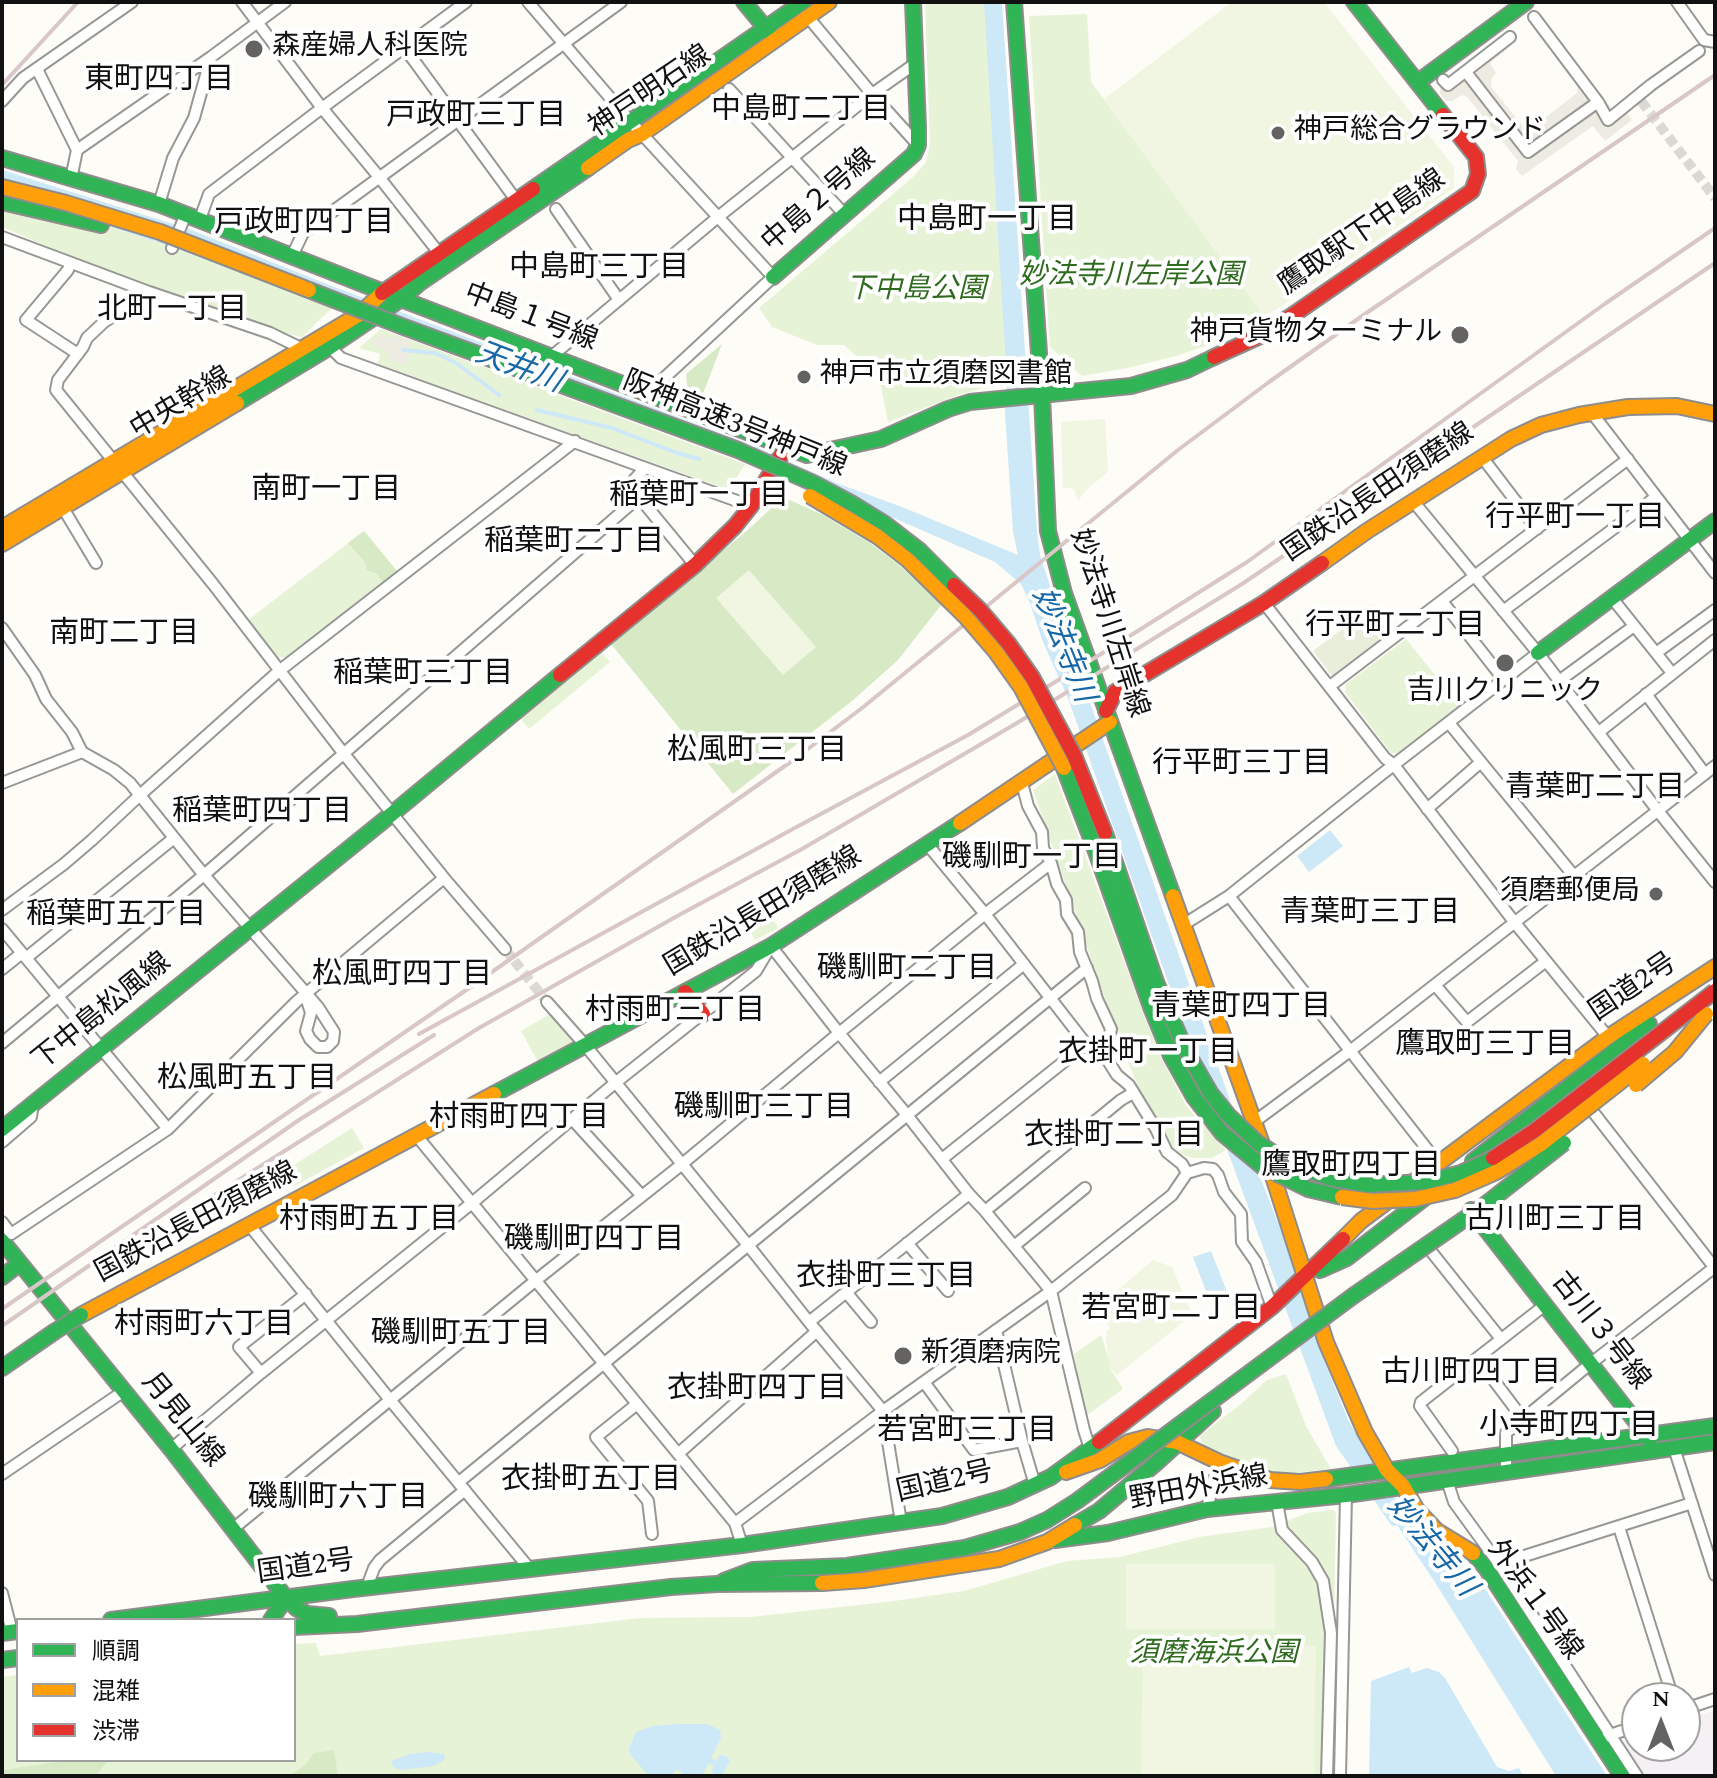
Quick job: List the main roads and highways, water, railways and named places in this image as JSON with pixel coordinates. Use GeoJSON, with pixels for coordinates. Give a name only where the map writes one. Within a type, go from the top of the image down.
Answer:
{"type":"FeatureCollection","features":[{"type":"Feature","properties":{"kind":"main road"},"geometry":{"type":"LineString","coordinates":[[744,2],[771,34]]}},
{"type":"Feature","properties":{"kind":"main road","name":"神戸明石線"},"geometry":{"type":"LineString","coordinates":[[387,309],[421,282],[602,157],[642,134],[806,9],[829,2]]}},
{"type":"Feature","properties":{"kind":"main road","name":"中島２号線"},"geometry":{"type":"LineString","coordinates":[[773,277],[914,154],[918,145],[913,2]]}},
{"type":"Feature","properties":{"kind":"main road","name":"妙法寺川左岸線"},"geometry":{"type":"LineString","coordinates":[[1014,2],[1035,396],[1048,531],[1064,593],[1106,721],[1257,1130],[1326,1342],[1383,1471]]}},
{"type":"Feature","properties":{"kind":"main road"},"geometry":{"type":"LineString","coordinates":[[1354,2],[1418,82],[1526,2]]}},
{"type":"Feature","properties":{"kind":"main road","name":"神戸明石線"},"geometry":{"type":"LineString","coordinates":[[366,317],[382,293],[439,253],[630,121],[771,34]]}},
{"type":"Feature","properties":{"kind":"main road","name":"鷹取駅下中島線"},"geometry":{"type":"LineString","coordinates":[[1003,399],[1131,386],[1187,370],[1258,337],[1290,317],[1472,191],[1478,174],[1476,157],[1418,82]]}},
{"type":"Feature","properties":{"kind":"main road"},"geometry":{"type":"LineString","coordinates":[[2,158],[159,204],[401,299]]}},
{"type":"Feature","properties":{"kind":"main road","name":"阪神高速3号神戸線"},"geometry":{"type":"LineString","coordinates":[[2,187],[160,232],[404,327],[738,450],[813,483],[885,524],[920,551],[980,610],[1032,677],[1074,755],[1156,982],[1185,1049],[1211,1094],[1228,1115],[1258,1143],[1288,1162],[1329,1178],[1368,1185],[1425,1182],[1461,1173],[1494,1157],[1534,1131],[1715,991]]}},
{"type":"Feature","properties":{"kind":"main road","name":"阪神高速3号神戸線"},"geometry":{"type":"LineString","coordinates":[[2,202],[101,225],[329,306],[734,461],[831,508],[877,536],[908,560],[965,616],[1021,687],[1062,763],[1171,1056],[1194,1097],[1222,1133],[1250,1158],[1276,1175],[1328,1195],[1361,1200],[1415,1199],[1455,1190],[1496,1172],[1541,1144],[1712,1014]]}},
{"type":"Feature","properties":{"kind":"main road"},"geometry":{"type":"LineString","coordinates":[[2,212],[101,225]]}},
{"type":"Feature","properties":{"kind":"main road","name":"中島１号線"},"geometry":{"type":"LineString","coordinates":[[401,299],[648,393],[784,450],[807,455],[881,439],[970,402],[1003,399]]}},
{"type":"Feature","properties":{"kind":"main road","name":"中央幹線"},"geometry":{"type":"LineString","coordinates":[[2,544],[63,508],[117,466],[303,349],[387,309]]}},
{"type":"Feature","properties":{"kind":"main road","name":"中央幹線"},"geometry":{"type":"LineString","coordinates":[[2,528],[330,347],[366,317]]}},
{"type":"Feature","properties":{"kind":"main road","name":"国鉄沿長田須磨線"},"geometry":{"type":"LineString","coordinates":[[2,1368],[81,1315],[771,946],[1082,743],[1106,721],[1115,692],[1264,603],[1413,501],[1511,439],[1541,425],[1628,407],[1677,406],[1715,414]]}},
{"type":"Feature","properties":{"kind":"main road","name":"下中島松風線"},"geometry":{"type":"LineString","coordinates":[[2,1129],[695,565],[751,506],[784,450]]}},
{"type":"Feature","properties":{"kind":"main road"},"geometry":{"type":"LineString","coordinates":[[1538,653],[1715,521]]}},
{"type":"Feature","properties":{"kind":"main road"},"geometry":{"type":"LineString","coordinates":[[1305,1276],[1347,1258],[1676,1003],[1715,968]]}},
{"type":"Feature","properties":{"kind":"main road","name":"国道2号"},"geometry":{"type":"LineString","coordinates":[[127,1618],[367,1587],[742,1545],[955,1513],[1008,1497],[1051,1477],[1090,1449],[1272,1307],[1361,1221],[1608,1037],[1715,968]]}},
{"type":"Feature","properties":{"kind":"main road"},"geometry":{"type":"LineString","coordinates":[[685,992],[703,1014]]}},
{"type":"Feature","properties":{"kind":"main road"},"geometry":{"type":"LineString","coordinates":[[717,1584],[753,1570],[847,1566],[965,1548],[1047,1520],[1090,1492],[1353,1296],[1482,1207],[1605,1112],[1675,1052],[1712,1014]]}},
{"type":"Feature","properties":{"kind":"main road","name":"国道2号"},"geometry":{"type":"LineString","coordinates":[[296,1627],[357,1624],[671,1587],[864,1580],[999,1559],[1047,1542],[1099,1511],[1234,1393],[1594,1113],[1712,1014]]}},
{"type":"Feature","properties":{"kind":"main road","name":"古川３号線"},"geometry":{"type":"LineString","coordinates":[[1471,1210],[1648,1435],[1654,1450]]}},
{"type":"Feature","properties":{"kind":"main road","name":"月見山線"},"geometry":{"type":"LineString","coordinates":[[7,1238],[19,1264],[171,1449],[286,1598]]}},
{"type":"Feature","properties":{"kind":"main road"},"geometry":{"type":"LineString","coordinates":[[2,1277],[19,1264]]}},
{"type":"Feature","properties":{"kind":"main road"},"geometry":{"type":"LineString","coordinates":[[1383,1471],[1715,1426]]}},
{"type":"Feature","properties":{"kind":"main road","name":"野田外浜線"},"geometry":{"type":"LineString","coordinates":[[1051,1477],[1100,1460],[1129,1442],[1148,1437],[1177,1442],[1219,1462],[1270,1480],[1300,1482],[1383,1471]]}},
{"type":"Feature","properties":{"kind":"main road"},"geometry":{"type":"LineString","coordinates":[[1398,1487],[1715,1442]]}},
{"type":"Feature","properties":{"kind":"main road","name":"外浜１号線"},"geometry":{"type":"LineString","coordinates":[[1383,1471],[1437,1531],[1473,1553],[1486,1568],[1604,1737],[1622,1776]]}},
{"type":"Feature","properties":{"kind":"main road","name":"野田外浜線"},"geometry":{"type":"LineString","coordinates":[[1047,1542],[1108,1533],[1207,1509],[1398,1487]]}},
{"type":"Feature","properties":{"kind":"main road"},"geometry":{"type":"LineString","coordinates":[[272,1618],[286,1598],[307,1614],[319,1615],[356,1615],[439,1605],[466,1604],[492,1608]]}},
{"type":"Feature","properties":{"kind":"water"},"geometry":{"type":"Polygon","coordinates":[[[984,2],[1002,2],[1037,532],[1040,555],[1064,629],[1232,1106],[1289,1251],[1322,1355],[1348,1420],[1415,1526],[1476,1575],[1607,1776],[1556,1776],[1397,1525],[1392,1526],[1336,1446],[1228,1152],[1068,698],[1021,584],[995,562],[889,516],[178,249],[2,191],[2,170],[189,229],[752,445],[839,484],[1018,555],[1013,532],[1005,413],[1007,383],[984,2]]]}},
{"type":"Feature","properties":{"kind":"water"},"geometry":{"type":"Polygon","coordinates":[[[1330,830],[1343,846],[1309,872],[1297,856],[1330,830]]]}},
{"type":"Feature","properties":{"kind":"water"},"geometry":{"type":"Polygon","coordinates":[[[1211,1251],[1227,1292],[1209,1299],[1193,1257],[1211,1251]]]}},
{"type":"Feature","properties":{"kind":"water"},"geometry":{"type":"Polygon","coordinates":[[[1409,1667],[1412,1673],[1427,1668],[1439,1672],[1497,1767],[1509,1771],[1519,1768],[1523,1776],[1369,1776],[1371,1681],[1409,1667]]]}},
{"type":"Feature","properties":{"kind":"water"},"geometry":{"type":"Polygon","coordinates":[[[707,1724],[720,1730],[721,1738],[711,1758],[716,1761],[723,1755],[730,1761],[722,1775],[712,1772],[713,1765],[709,1763],[701,1776],[685,1776],[679,1770],[674,1771],[672,1776],[649,1776],[630,1754],[636,1732],[653,1726],[707,1724]]]}},
{"type":"Feature","properties":{"kind":"water"},"geometry":{"type":"Polygon","coordinates":[[[410,1754],[444,1754],[445,1759],[434,1766],[401,1770],[393,1767],[391,1761],[410,1754]]]}},
{"type":"Feature","properties":{"kind":"waterway","name":"天井川"},"geometry":{"type":"LineString","coordinates":[[403,350],[435,353],[456,363],[499,395]]}},
{"type":"Feature","properties":{"kind":"waterway","name":"天井川"},"geometry":{"type":"LineString","coordinates":[[537,410],[612,428],[699,459]]}},
{"type":"Feature","properties":{"kind":"tunnel"},"geometry":{"type":"LineString","coordinates":[[1641,101],[1715,198]]}},
{"type":"Feature","properties":{"kind":"tunnel"},"geometry":{"type":"LineString","coordinates":[[505,949],[547,1002]]}},
{"type":"Feature","properties":{"kind":"railway"},"geometry":{"type":"LineString","coordinates":[[2,85],[78,2]]}},
{"type":"Feature","properties":{"kind":"railway"},"geometry":{"type":"LineString","coordinates":[[2,1309],[472,986],[792,761],[862,708],[1178,450],[1269,382],[1715,75]]}},
{"type":"Feature","properties":{"kind":"railway"},"geometry":{"type":"LineString","coordinates":[[419,1034],[968,735],[1106,651],[1247,562],[1715,228]]}},
{"type":"Feature","properties":{"kind":"railway"},"geometry":{"type":"LineString","coordinates":[[177,1219],[479,1028],[802,849],[1017,723],[1242,584],[1715,263]]}},
{"type":"Feature","properties":{"kind":"railway"},"geometry":{"type":"LineString","coordinates":[[2,1326],[299,1120],[434,1035]]}},
{"type":"Feature","properties":{"kind":"place","name":"森産婦人科医院"},"geometry":{"type":"Point","coordinates":[254,49]}},
{"type":"Feature","properties":{"kind":"place","name":"神戸総合グラウンド"},"geometry":{"type":"Point","coordinates":[1278,133]}},
{"type":"Feature","properties":{"kind":"place","name":"神戸貨物ターミナル"},"geometry":{"type":"Point","coordinates":[1460,335]}},
{"type":"Feature","properties":{"kind":"place","name":"神戸市立須磨図書館"},"geometry":{"type":"Point","coordinates":[804,377]}},
{"type":"Feature","properties":{"kind":"place","name":"吉川クリニック"},"geometry":{"type":"Point","coordinates":[1505,663]}},
{"type":"Feature","properties":{"kind":"place","name":"須磨郵便局"},"geometry":{"type":"Point","coordinates":[1656,894]}},
{"type":"Feature","properties":{"kind":"place","name":"新須磨病院"},"geometry":{"type":"Point","coordinates":[903,1356]}},
{"type":"Feature","properties":{"kind":"district","name":"東町四丁目"},"geometry":{"type":"Point","coordinates":[159,82]}},
{"type":"Feature","properties":{"kind":"district","name":"中島町二丁目"},"geometry":{"type":"Point","coordinates":[801,112]}},
{"type":"Feature","properties":{"kind":"district","name":"戸政町三丁目"},"geometry":{"type":"Point","coordinates":[476,118]}},
{"type":"Feature","properties":{"kind":"district","name":"中島町一丁目"},"geometry":{"type":"Point","coordinates":[987,222]}},
{"type":"Feature","properties":{"kind":"district","name":"戸政町四丁目"},"geometry":{"type":"Point","coordinates":[304,225]}},
{"type":"Feature","properties":{"kind":"district","name":"中島町三丁目"},"geometry":{"type":"Point","coordinates":[599,270]}},
{"type":"Feature","properties":{"kind":"district","name":"北町一丁目"},"geometry":{"type":"Point","coordinates":[172,312]}},
{"type":"Feature","properties":{"kind":"district","name":"南町一丁目"},"geometry":{"type":"Point","coordinates":[326,492]}},
{"type":"Feature","properties":{"kind":"district","name":"稲葉町一丁目"},"geometry":{"type":"Point","coordinates":[699,498]}},
{"type":"Feature","properties":{"kind":"district","name":"行平町一丁目"},"geometry":{"type":"Point","coordinates":[1575,520]}},
{"type":"Feature","properties":{"kind":"district","name":"稲葉町二丁目"},"geometry":{"type":"Point","coordinates":[574,544]}},
{"type":"Feature","properties":{"kind":"district","name":"行平町二丁目"},"geometry":{"type":"Point","coordinates":[1395,628]}},
{"type":"Feature","properties":{"kind":"district","name":"南町二丁目"},"geometry":{"type":"Point","coordinates":[124,636]}},
{"type":"Feature","properties":{"kind":"district","name":"稲葉町三丁目"},"geometry":{"type":"Point","coordinates":[423,676]}},
{"type":"Feature","properties":{"kind":"district","name":"松風町三丁目"},"geometry":{"type":"Point","coordinates":[757,753]}},
{"type":"Feature","properties":{"kind":"district","name":"行平町三丁目"},"geometry":{"type":"Point","coordinates":[1242,766]}},
{"type":"Feature","properties":{"kind":"district","name":"青葉町二丁目"},"geometry":{"type":"Point","coordinates":[1595,790]}},
{"type":"Feature","properties":{"kind":"district","name":"稲葉町四丁目"},"geometry":{"type":"Point","coordinates":[262,814]}},
{"type":"Feature","properties":{"kind":"district","name":"磯馴町一丁目"},"geometry":{"type":"Point","coordinates":[1032,860]}},
{"type":"Feature","properties":{"kind":"district","name":"青葉町三丁目"},"geometry":{"type":"Point","coordinates":[1370,915]}},
{"type":"Feature","properties":{"kind":"district","name":"稲葉町五丁目"},"geometry":{"type":"Point","coordinates":[116,917]}},
{"type":"Feature","properties":{"kind":"district","name":"磯馴町二丁目"},"geometry":{"type":"Point","coordinates":[907,971]}},
{"type":"Feature","properties":{"kind":"district","name":"松風町四丁目"},"geometry":{"type":"Point","coordinates":[402,977]}},
{"type":"Feature","properties":{"kind":"district","name":"青葉町四丁目"},"geometry":{"type":"Point","coordinates":[1241,1009]}},
{"type":"Feature","properties":{"kind":"district","name":"村雨町三丁目"},"geometry":{"type":"Point","coordinates":[675,1013]}},
{"type":"Feature","properties":{"kind":"district","name":"鷹取町三丁目"},"geometry":{"type":"Point","coordinates":[1485,1047]}},
{"type":"Feature","properties":{"kind":"district","name":"衣掛町一丁目"},"geometry":{"type":"Point","coordinates":[1148,1055]}},
{"type":"Feature","properties":{"kind":"district","name":"松風町五丁目"},"geometry":{"type":"Point","coordinates":[247,1081]}},
{"type":"Feature","properties":{"kind":"district","name":"磯馴町三丁目"},"geometry":{"type":"Point","coordinates":[764,1110]}},
{"type":"Feature","properties":{"kind":"district","name":"村雨町四丁目"},"geometry":{"type":"Point","coordinates":[519,1120]}},
{"type":"Feature","properties":{"kind":"district","name":"衣掛町二丁目"},"geometry":{"type":"Point","coordinates":[1114,1138]}},
{"type":"Feature","properties":{"kind":"district","name":"鷹取町四丁目"},"geometry":{"type":"Point","coordinates":[1351,1168]}},
{"type":"Feature","properties":{"kind":"district","name":"村雨町五丁目"},"geometry":{"type":"Point","coordinates":[369,1222]}},
{"type":"Feature","properties":{"kind":"district","name":"古川町三丁目"},"geometry":{"type":"Point","coordinates":[1555,1222]}},
{"type":"Feature","properties":{"kind":"district","name":"磯馴町四丁目"},"geometry":{"type":"Point","coordinates":[594,1242]}},
{"type":"Feature","properties":{"kind":"district","name":"衣掛町三丁目"},"geometry":{"type":"Point","coordinates":[886,1279]}},
{"type":"Feature","properties":{"kind":"district","name":"若宮町二丁目"},"geometry":{"type":"Point","coordinates":[1171,1311]}},
{"type":"Feature","properties":{"kind":"district","name":"村雨町六丁目"},"geometry":{"type":"Point","coordinates":[204,1327]}},
{"type":"Feature","properties":{"kind":"district","name":"磯馴町五丁目"},"geometry":{"type":"Point","coordinates":[461,1336]}},
{"type":"Feature","properties":{"kind":"district","name":"古川町四丁目"},"geometry":{"type":"Point","coordinates":[1471,1375]}},
{"type":"Feature","properties":{"kind":"district","name":"衣掛町四丁目"},"geometry":{"type":"Point","coordinates":[757,1391]}},
{"type":"Feature","properties":{"kind":"district","name":"小寺町四丁目"},"geometry":{"type":"Point","coordinates":[1569,1428]}},
{"type":"Feature","properties":{"kind":"district","name":"若宮町三丁目"},"geometry":{"type":"Point","coordinates":[967,1433]}},
{"type":"Feature","properties":{"kind":"district","name":"衣掛町五丁目"},"geometry":{"type":"Point","coordinates":[591,1482]}},
{"type":"Feature","properties":{"kind":"district","name":"磯馴町六丁目"},"geometry":{"type":"Point","coordinates":[338,1500]}},
{"type":"Feature","properties":{"kind":"park label","name":"妙法寺川左岸公園"},"geometry":{"type":"Point","coordinates":[1131,278]}},
{"type":"Feature","properties":{"kind":"park label","name":"下中島公園"},"geometry":{"type":"Point","coordinates":[916,292]}},
{"type":"Feature","properties":{"kind":"park label","name":"須磨海浜公園"},"geometry":{"type":"Point","coordinates":[1214,1656]}},
{"type":"Feature","properties":{"kind":"water label","name":"妙法寺川"},"geometry":{"type":"Point","coordinates":[1061,646]}},
{"type":"Feature","properties":{"kind":"water label","name":"妙法寺川"},"geometry":{"type":"Point","coordinates":[1430,1548]}}]}
